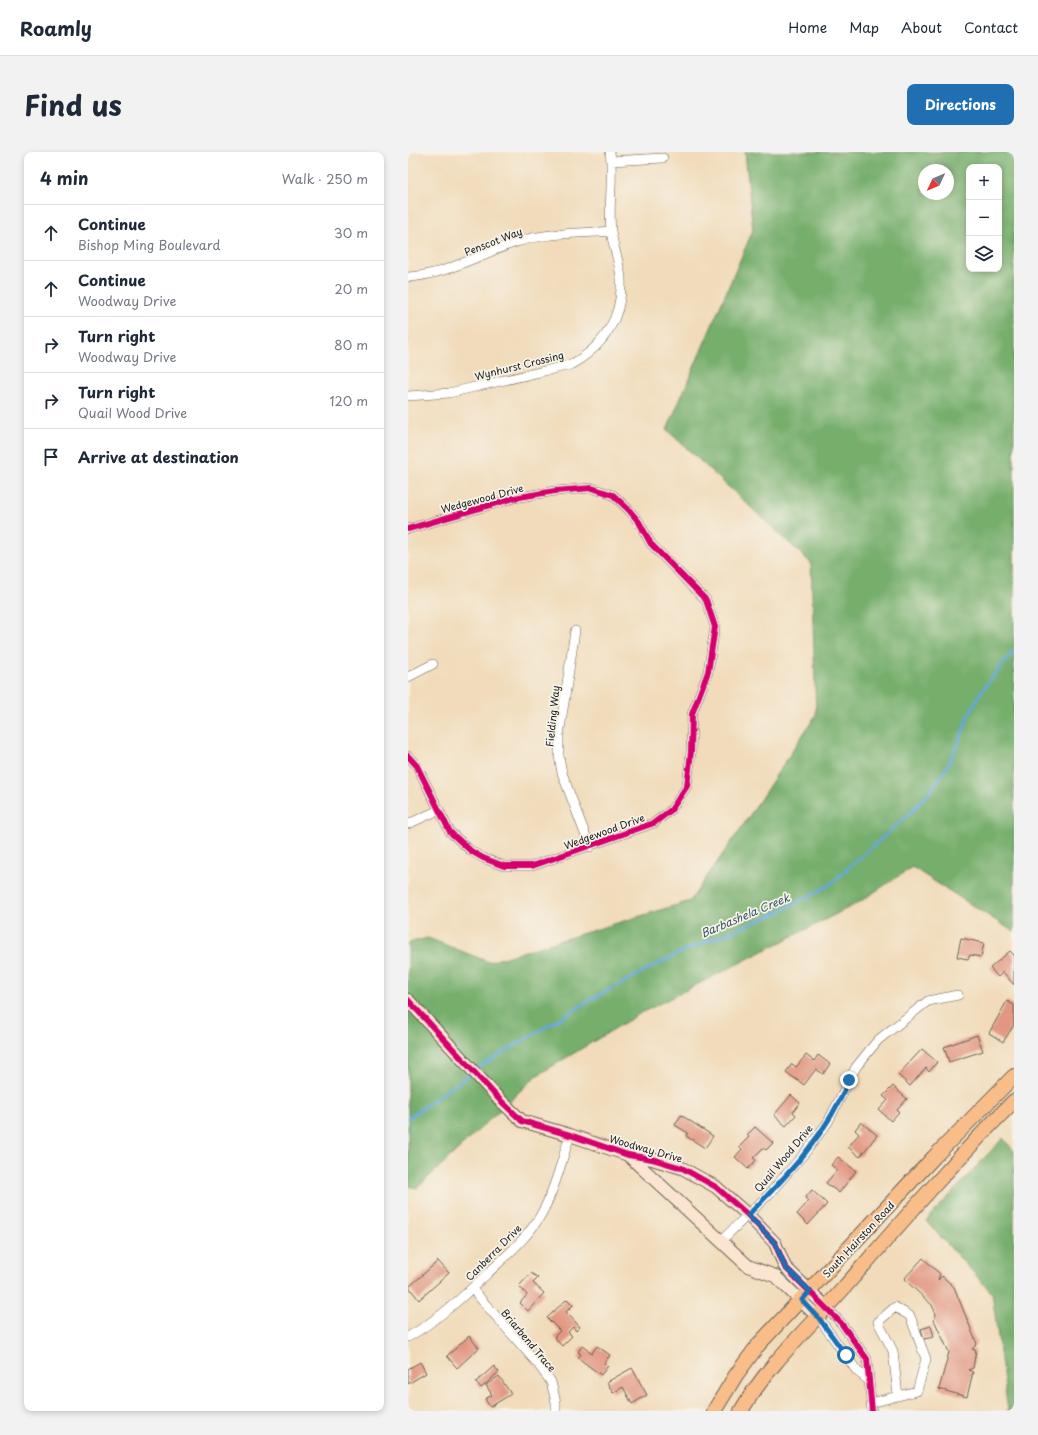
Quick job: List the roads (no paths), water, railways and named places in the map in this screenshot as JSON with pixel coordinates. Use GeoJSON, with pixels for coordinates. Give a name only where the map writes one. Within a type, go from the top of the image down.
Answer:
{"type":"FeatureCollection","features":[{"type":"Feature","properties":{"kind":"main road","name":"South Hairston Road"},"geometry":{"type":"LineString","coordinates":[[714,1411],[736,1375],[759,1344],[806,1296],[934,1157],[1014,1076]]}},
{"type":"Feature","properties":{"kind":"main road","name":"South Hairston Road"},"geometry":{"type":"LineString","coordinates":[[741,1411],[752,1393],[822,1312],[946,1173],[1014,1101]]}},
{"type":"Feature","properties":{"kind":"street"},"geometry":{"type":"LineString","coordinates":[[611,156],[663,158]]}},
{"type":"Feature","properties":{"kind":"street","name":"Wynhurst Crossing"},"geometry":{"type":"LineString","coordinates":[[408,396],[449,393],[570,365],[583,358],[604,339],[612,327],[619,307],[621,278],[611,231],[611,156]]}},
{"type":"Feature","properties":{"kind":"street","name":"Penscot Way"},"geometry":{"type":"LineString","coordinates":[[408,277],[423,277],[462,264],[518,241],[542,236],[611,231]]}},
{"type":"Feature","properties":{"kind":"street","name":"Wedgewood Drive"},"geometry":{"type":"LineString","coordinates":[[408,529],[514,498],[555,491],[592,488],[613,496],[639,522],[651,544],[706,600],[715,627],[708,672],[692,714],[691,752],[687,786],[671,810],[654,823],[590,847],[532,866],[504,866],[483,858],[471,851],[450,832],[417,766],[408,756]]}},
{"type":"Feature","properties":{"kind":"street","name":"Fielding Way"},"geometry":{"type":"LineString","coordinates":[[575,631],[559,735],[559,756],[562,773],[590,847]]}},
{"type":"Feature","properties":{"kind":"street"},"geometry":{"type":"LineString","coordinates":[[408,677],[433,664]]}},
{"type":"Feature","properties":{"kind":"street"},"geometry":{"type":"LineString","coordinates":[[408,824],[439,810]]}},
{"type":"Feature","properties":{"kind":"street","name":"Quail Wood Drive"},"geometry":{"type":"LineString","coordinates":[[721,1241],[748,1215],[804,1154],[828,1122],[849,1080],[864,1055],[878,1040],[928,1001],[958,995]]}},
{"type":"Feature","properties":{"kind":"street","name":"Woodway Drive"},"geometry":{"type":"LineString","coordinates":[[408,1000],[498,1098],[522,1121],[570,1134],[628,1155],[652,1159],[682,1168],[716,1187],[748,1215],[775,1243],[785,1267],[806,1296],[822,1312]]}},
{"type":"Feature","properties":{"kind":"street","name":"Canberra Drive"},"geometry":{"type":"LineString","coordinates":[[408,1337],[427,1325],[472,1289],[508,1255],[537,1222],[554,1187],[570,1134]]}},
{"type":"Feature","properties":{"kind":"street","name":"Woodway Drive"},"geometry":{"type":"LineString","coordinates":[[628,1155],[748,1266],[775,1276],[806,1296]]}},
{"type":"Feature","properties":{"kind":"street","name":"Briarbend Trace"},"geometry":{"type":"LineString","coordinates":[[472,1289],[538,1364],[551,1382],[556,1402],[556,1411]]}},
{"type":"Feature","properties":{"kind":"street"},"geometry":{"type":"LineString","coordinates":[[822,1312],[850,1336],[867,1359],[872,1407],[898,1396],[917,1391],[926,1359],[910,1316],[895,1307],[878,1322],[893,1351],[898,1396]]}},
{"type":"Feature","properties":{"kind":"street"},"geometry":{"type":"LineString","coordinates":[[822,1312],[839,1345],[857,1371],[868,1380]]}},
{"type":"Feature","properties":{"kind":"street"},"geometry":{"type":"LineString","coordinates":[[839,1345],[850,1336]]}},
{"type":"Feature","properties":{"kind":"waterway","name":"Barbashela Creek"},"geometry":{"type":"LineString","coordinates":[[476,1069],[594,998],[677,954],[777,913],[828,886],[909,814],[929,793],[945,770],[958,744],[968,717],[981,692],[1014,650]]}},
{"type":"Feature","properties":{"kind":"waterway","name":"Barbashela Creek"},"geometry":{"type":"LineString","coordinates":[[408,1118],[472,1073]]}}]}
